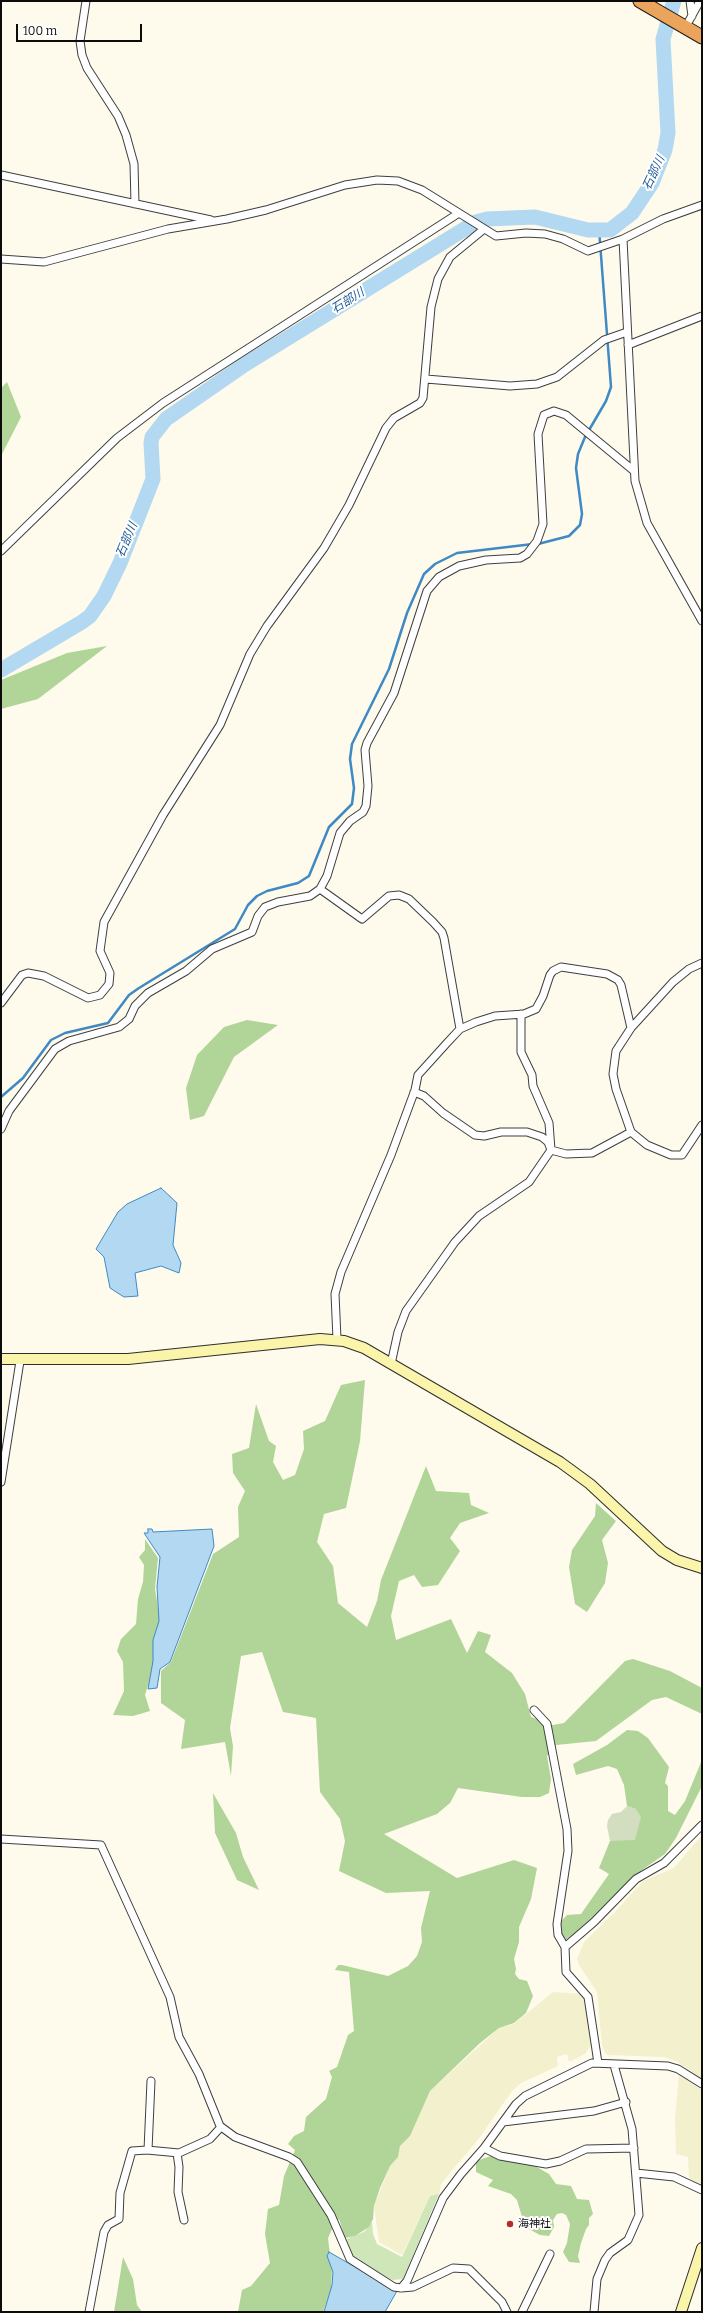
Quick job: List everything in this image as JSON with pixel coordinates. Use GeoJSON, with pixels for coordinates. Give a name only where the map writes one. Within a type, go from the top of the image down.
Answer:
{"type":"FeatureCollection","features":[{"type":"Feature","properties":{"kind":"highway"},"geometry":{"type":"LineString","coordinates":[[640,1],[659,8],[683,26],[702,37]]}},
{"type":"Feature","properties":{"kind":"street"},"geometry":{"type":"LineString","coordinates":[[86,1],[80,41],[82,55],[87,68],[118,116],[126,135],[134,164],[135,204]]}},
{"type":"Feature","properties":{"kind":"street"},"geometry":{"type":"LineString","coordinates":[[690,1],[692,16]]}},
{"type":"Feature","properties":{"kind":"street"},"geometry":{"type":"LineString","coordinates":[[683,26],[692,16],[700,1]]}},
{"type":"Feature","properties":{"kind":"street"},"geometry":{"type":"LineString","coordinates":[[1,175],[215,220]]}},
{"type":"Feature","properties":{"kind":"street"},"geometry":{"type":"LineString","coordinates":[[1,260],[44,262],[168,229],[266,210],[344,185],[377,180],[398,181],[414,186],[484,229],[501,236],[526,233],[545,234],[563,239],[588,251],[623,239],[663,219],[702,205]]}},
{"type":"Feature","properties":{"kind":"street"},"geometry":{"type":"LineString","coordinates":[[1,551],[116,438],[163,403],[458,213]]}},
{"type":"Feature","properties":{"kind":"street"},"geometry":{"type":"LineString","coordinates":[[1,1003],[22,975],[28,973],[44,976],[88,998],[100,995],[109,984],[110,973],[100,951],[104,922],[163,815],[220,725],[250,654],[267,626],[324,548],[349,506],[390,423],[420,403],[425,390],[431,307],[438,279],[450,257],[484,229]]}},
{"type":"Feature","properties":{"kind":"street"},"geometry":{"type":"LineString","coordinates":[[623,239],[634,471],[647,523],[702,621]]}},
{"type":"Feature","properties":{"kind":"street"},"geometry":{"type":"LineString","coordinates":[[628,345],[702,316]]}},
{"type":"Feature","properties":{"kind":"street"},"geometry":{"type":"LineString","coordinates":[[426,379],[510,386],[537,384],[557,377],[604,340],[627,332]]}},
{"type":"Feature","properties":{"kind":"street"},"geometry":{"type":"LineString","coordinates":[[1,1129],[9,1111],[55,1049],[69,1041],[119,1027],[129,1019],[135,1006],[148,993],[186,971],[212,948],[252,932],[258,916],[265,907],[278,902],[310,896],[320,888],[327,876],[340,833],[350,822],[363,812],[366,806],[368,786],[365,750],[367,743],[394,693],[427,591],[439,578],[459,566],[486,560],[520,558],[527,554],[537,541],[543,524],[538,434],[541,420],[544,415],[554,411],[566,415],[634,471]]}},
{"type":"Feature","properties":{"kind":"street"},"geometry":{"type":"LineString","coordinates":[[320,888],[362,919],[389,896],[398,895],[409,899],[434,922],[442,932],[444,938],[460,1029]]}},
{"type":"Feature","properties":{"kind":"street"},"geometry":{"type":"LineString","coordinates":[[702,963],[689,969],[673,982],[631,1028],[616,1051],[613,1074],[616,1089],[631,1132],[653,1148],[671,1155],[679,1156],[687,1150],[702,1125]]}},
{"type":"Feature","properties":{"kind":"street"},"geometry":{"type":"LineString","coordinates":[[337,1339],[335,1294],[339,1279],[377,1189],[414,1092],[418,1075],[460,1029],[489,1018],[521,1014],[536,1009],[553,970],[567,967],[607,974],[618,980],[621,985],[631,1028]]}},
{"type":"Feature","properties":{"kind":"street"},"geometry":{"type":"LineString","coordinates":[[391,1364],[398,1332],[406,1311],[455,1242],[479,1216],[529,1182],[551,1150],[549,1123],[533,1086],[532,1074],[521,1052],[521,1014]]}},
{"type":"Feature","properties":{"kind":"street"},"geometry":{"type":"LineString","coordinates":[[414,1092],[424,1096],[443,1113],[475,1135],[484,1136],[501,1132],[527,1132],[542,1137],[548,1142],[551,1150]]}},
{"type":"Feature","properties":{"kind":"street"},"geometry":{"type":"LineString","coordinates":[[551,1150],[572,1155],[587,1154],[631,1132]]}},
{"type":"Feature","properties":{"kind":"street"},"geometry":{"type":"LineString","coordinates":[[1,1359],[20,1361],[128,1359],[320,1339],[337,1339],[364,1348],[560,1462],[590,1484],[662,1551],[681,1562],[702,1568]]}},
{"type":"Feature","properties":{"kind":"street"},"geometry":{"type":"LineString","coordinates":[[1,1482],[20,1361]]}},
{"type":"Feature","properties":{"kind":"street"},"geometry":{"type":"LineString","coordinates":[[534,1710],[547,1724],[567,1829],[568,1851],[557,1924],[558,1936],[565,1947],[566,1972],[588,1997],[598,2063]]}},
{"type":"Feature","properties":{"kind":"street"},"geometry":{"type":"LineString","coordinates":[[565,1947],[594,1922],[636,1879],[664,1863],[702,1825]]}},
{"type":"Feature","properties":{"kind":"street"},"geometry":{"type":"LineString","coordinates":[[1,1839],[101,1845],[170,1996],[179,2037],[199,2074],[221,2127],[236,2137],[289,2157],[297,2162],[331,2215],[350,2259],[394,2287],[401,2288],[412,2287],[438,2274],[453,2268],[461,2267],[476,2273],[502,2302],[507,2312]]}},
{"type":"Feature","properties":{"kind":"street"},"geometry":{"type":"LineString","coordinates":[[401,2288],[408,2281],[443,2198],[525,2096],[588,2064],[598,2063],[672,2067],[702,2084]]}},
{"type":"Feature","properties":{"kind":"street"},"geometry":{"type":"LineString","coordinates":[[594,2312],[597,2279],[605,2260],[610,2253],[628,2240],[639,2215],[634,2148],[626,2102],[614,2065]]}},
{"type":"Feature","properties":{"kind":"street"},"geometry":{"type":"LineString","coordinates":[[148,2150],[151,2081]]}},
{"type":"Feature","properties":{"kind":"street"},"geometry":{"type":"LineString","coordinates":[[503,2122],[594,2111],[626,2102]]}},
{"type":"Feature","properties":{"kind":"street"},"geometry":{"type":"LineString","coordinates":[[89,2312],[104,2232],[108,2225],[119,2219],[120,2193],[131,2152],[134,2150],[148,2150],[177,2153],[210,2139],[221,2127]]}},
{"type":"Feature","properties":{"kind":"street"},"geometry":{"type":"LineString","coordinates":[[484,2148],[500,2156],[546,2164],[560,2162],[586,2149],[634,2148]]}},
{"type":"Feature","properties":{"kind":"street"},"geometry":{"type":"LineString","coordinates":[[177,2153],[179,2167],[178,2192],[184,2220]]}},
{"type":"Feature","properties":{"kind":"street"},"geometry":{"type":"LineString","coordinates":[[636,2173],[674,2177],[702,2190]]}},
{"type":"Feature","properties":{"kind":"street"},"geometry":{"type":"LineString","coordinates":[[681,2312],[702,2248]]}},
{"type":"Feature","properties":{"kind":"street"},"geometry":{"type":"LineString","coordinates":[[522,2312],[550,2254]]}},
{"type":"Feature","properties":{"kind":"shaded area"},"geometry":{"type":"Polygon","coordinates":[[[702,1835],[702,2079],[676,2061],[664,2057],[608,2055],[605,2053],[602,2045],[597,1992],[579,1965],[577,1959],[584,1942],[616,1911],[643,1881],[674,1868],[702,1835]]]}},
{"type":"Feature","properties":{"kind":"shaded area"},"geometry":{"type":"Polygon","coordinates":[[[553,1992],[584,1994],[591,2045],[585,2054],[569,2062],[567,2054],[557,2057],[558,2066],[521,2083],[512,2091],[480,2137],[441,2184],[439,2194],[430,2196],[402,2255],[379,2242],[374,2206],[390,2166],[398,2157],[400,2146],[410,2136],[430,2091],[499,2028],[514,2024],[553,1992]]]}},
{"type":"Feature","properties":{"kind":"shaded area"},"geometry":{"type":"Polygon","coordinates":[[[679,2074],[702,2090],[702,2187],[689,2178],[688,2157],[676,2154],[675,2119],[679,2074]]]}},
{"type":"Feature","properties":{"kind":"green space"},"geometry":{"type":"Polygon","coordinates":[[[7,382],[21,417],[1,456],[1,388],[7,382]]]}},
{"type":"Feature","properties":{"kind":"green space"},"geometry":{"type":"Polygon","coordinates":[[[107,646],[38,699],[1,709],[1,680],[67,653],[107,646]]]}},
{"type":"Feature","properties":{"kind":"green space"},"geometry":{"type":"Polygon","coordinates":[[[247,1020],[278,1025],[234,1057],[204,1116],[190,1120],[186,1088],[197,1055],[224,1027],[247,1020]]]}},
{"type":"Feature","properties":{"kind":"green space"},"geometry":{"type":"Polygon","coordinates":[[[365,1380],[360,1441],[346,1508],[324,1514],[317,1542],[333,1566],[338,1603],[367,1627],[377,1601],[381,1580],[426,1466],[436,1491],[469,1493],[471,1505],[489,1513],[460,1523],[450,1538],[460,1551],[438,1585],[422,1587],[414,1575],[399,1581],[391,1616],[396,1640],[451,1619],[467,1653],[478,1631],[491,1635],[485,1652],[512,1673],[525,1694],[531,1717],[553,1725],[564,1723],[625,1661],[633,1659],[670,1671],[702,1688],[702,1714],[666,1697],[652,1700],[596,1741],[556,1745],[547,1756],[551,1779],[549,1793],[540,1797],[522,1797],[458,1788],[450,1803],[437,1814],[384,1834],[457,1878],[514,1860],[537,1868],[531,1899],[519,1927],[519,1942],[514,1959],[516,1969],[515,1974],[519,1979],[527,1981],[533,1996],[526,2013],[514,2023],[499,2028],[480,2043],[430,2091],[410,2136],[400,2146],[398,2157],[390,2166],[380,2188],[374,2206],[373,2219],[369,2227],[355,2236],[345,2238],[339,2219],[333,2227],[328,2238],[332,2271],[331,2289],[323,2312],[238,2312],[242,2290],[251,2286],[270,2263],[265,2234],[268,2209],[279,2205],[284,2176],[295,2150],[288,2144],[294,2136],[304,2131],[306,2117],[326,2099],[332,2077],[329,2071],[337,2067],[348,2035],[354,2031],[349,1972],[335,1970],[338,1965],[342,1965],[388,1976],[408,1966],[417,1956],[422,1942],[421,1928],[430,1891],[386,1893],[339,1871],[345,1841],[340,1819],[320,1792],[316,1718],[283,1712],[262,1652],[241,1656],[230,1728],[233,1746],[231,1776],[225,1742],[181,1749],[185,1720],[161,1703],[161,1671],[171,1662],[213,1554],[239,1537],[238,1507],[245,1491],[233,1473],[232,1454],[249,1448],[256,1404],[269,1441],[276,1446],[273,1462],[283,1480],[295,1475],[304,1449],[303,1431],[325,1421],[341,1385],[365,1380]]]}},
{"type":"Feature","properties":{"kind":"green space"},"geometry":{"type":"Polygon","coordinates":[[[596,1503],[616,1521],[602,1540],[608,1563],[605,1583],[587,1612],[575,1604],[569,1567],[572,1550],[595,1516],[596,1503]]]}},
{"type":"Feature","properties":{"kind":"green space"},"geometry":{"type":"Polygon","coordinates":[[[145,1539],[158,1558],[155,1589],[160,1620],[154,1666],[145,1695],[150,1711],[133,1716],[113,1715],[124,1691],[123,1662],[117,1651],[121,1639],[136,1624],[138,1599],[143,1582],[144,1565],[139,1557],[145,1550],[145,1539]]]}},
{"type":"Feature","properties":{"kind":"green space"},"geometry":{"type":"Polygon","coordinates":[[[627,1730],[638,1731],[648,1738],[669,1767],[665,1783],[668,1786],[668,1811],[675,1815],[685,1801],[702,1760],[702,1786],[676,1838],[665,1854],[642,1870],[614,1900],[584,1927],[564,1941],[554,1929],[567,1915],[581,1914],[609,1874],[599,1868],[610,1841],[617,1839],[636,1809],[627,1806],[624,1785],[617,1769],[608,1766],[576,1775],[573,1764],[607,1745],[627,1730]]]}},
{"type":"Feature","properties":{"kind":"green space"},"geometry":{"type":"Polygon","coordinates":[[[213,1793],[236,1833],[243,1857],[259,1890],[237,1880],[215,1833],[213,1793]]]}},
{"type":"Feature","properties":{"kind":"green space"},"geometry":{"type":"Polygon","coordinates":[[[627,1806],[636,1809],[641,1817],[635,1840],[610,1841],[607,1826],[608,1820],[612,1814],[621,1812],[627,1806]]]}},
{"type":"Feature","properties":{"kind":"green space"},"geometry":{"type":"Polygon","coordinates":[[[494,2155],[535,2166],[549,2174],[556,2184],[571,2186],[577,2199],[589,2200],[593,2214],[589,2218],[589,2225],[581,2243],[578,2256],[580,2263],[569,2262],[563,2252],[567,2243],[570,2224],[566,2215],[562,2213],[557,2214],[553,2220],[554,2227],[549,2236],[540,2235],[525,2227],[517,2200],[511,2194],[488,2186],[493,2180],[476,2172],[476,2161],[494,2155]]]}},
{"type":"Feature","properties":{"kind":"green space"},"geometry":{"type":"Polygon","coordinates":[[[439,2194],[403,2279],[392,2280],[353,2258],[344,2240],[364,2232],[372,2222],[373,2234],[377,2244],[402,2257],[430,2196],[439,2194]]]}},
{"type":"Feature","properties":{"kind":"green space"},"geometry":{"type":"Polygon","coordinates":[[[123,2257],[133,2279],[137,2305],[142,2312],[114,2312],[123,2257]]]}},
{"type":"Feature","properties":{"kind":"water"},"geometry":{"type":"Polygon","coordinates":[[[161,1188],[177,1203],[173,1245],[181,1263],[179,1273],[161,1266],[135,1273],[138,1296],[124,1297],[110,1288],[104,1257],[96,1249],[118,1212],[127,1204],[161,1188]]]}},
{"type":"Feature","properties":{"kind":"water"},"geometry":{"type":"Polygon","coordinates":[[[148,1529],[152,1529],[153,1532],[212,1529],[214,1546],[170,1662],[160,1669],[157,1688],[148,1689],[153,1661],[153,1640],[159,1621],[157,1587],[160,1557],[144,1533],[148,1533],[148,1529]]]}},
{"type":"Feature","properties":{"kind":"water"},"geometry":{"type":"Polygon","coordinates":[[[329,2252],[397,2291],[385,2312],[324,2312],[332,2285],[333,2272],[327,2256],[329,2252]]]}},
{"type":"Feature","properties":{"kind":"waterway","name":"石部川"},"geometry":{"type":"LineString","coordinates":[[1,670],[82,622],[90,616],[104,596],[120,563],[153,479],[152,437],[166,419],[244,365],[476,222],[487,219],[535,217],[588,230],[610,230],[632,213],[652,183],[665,150],[668,133],[663,39],[674,1]]}},
{"type":"Feature","properties":{"kind":"waterway"},"geometry":{"type":"LineString","coordinates":[[538,544],[569,536],[580,525],[582,514],[576,468],[578,454],[585,437],[606,401],[611,387],[599,229]]}},
{"type":"Feature","properties":{"kind":"waterway"},"geometry":{"type":"LineString","coordinates":[[1,1097],[23,1078],[51,1040],[65,1033],[108,1023],[129,995],[235,929],[248,905],[257,896],[267,891],[298,883],[309,876],[329,827],[352,804],[354,788],[350,759],[352,744],[389,669],[407,613],[424,574],[435,564],[457,553],[533,544]]}},
{"type":"Feature","properties":{"kind":"place","name":"海神社"},"geometry":{"type":"Point","coordinates":[510,2224]}}]}
